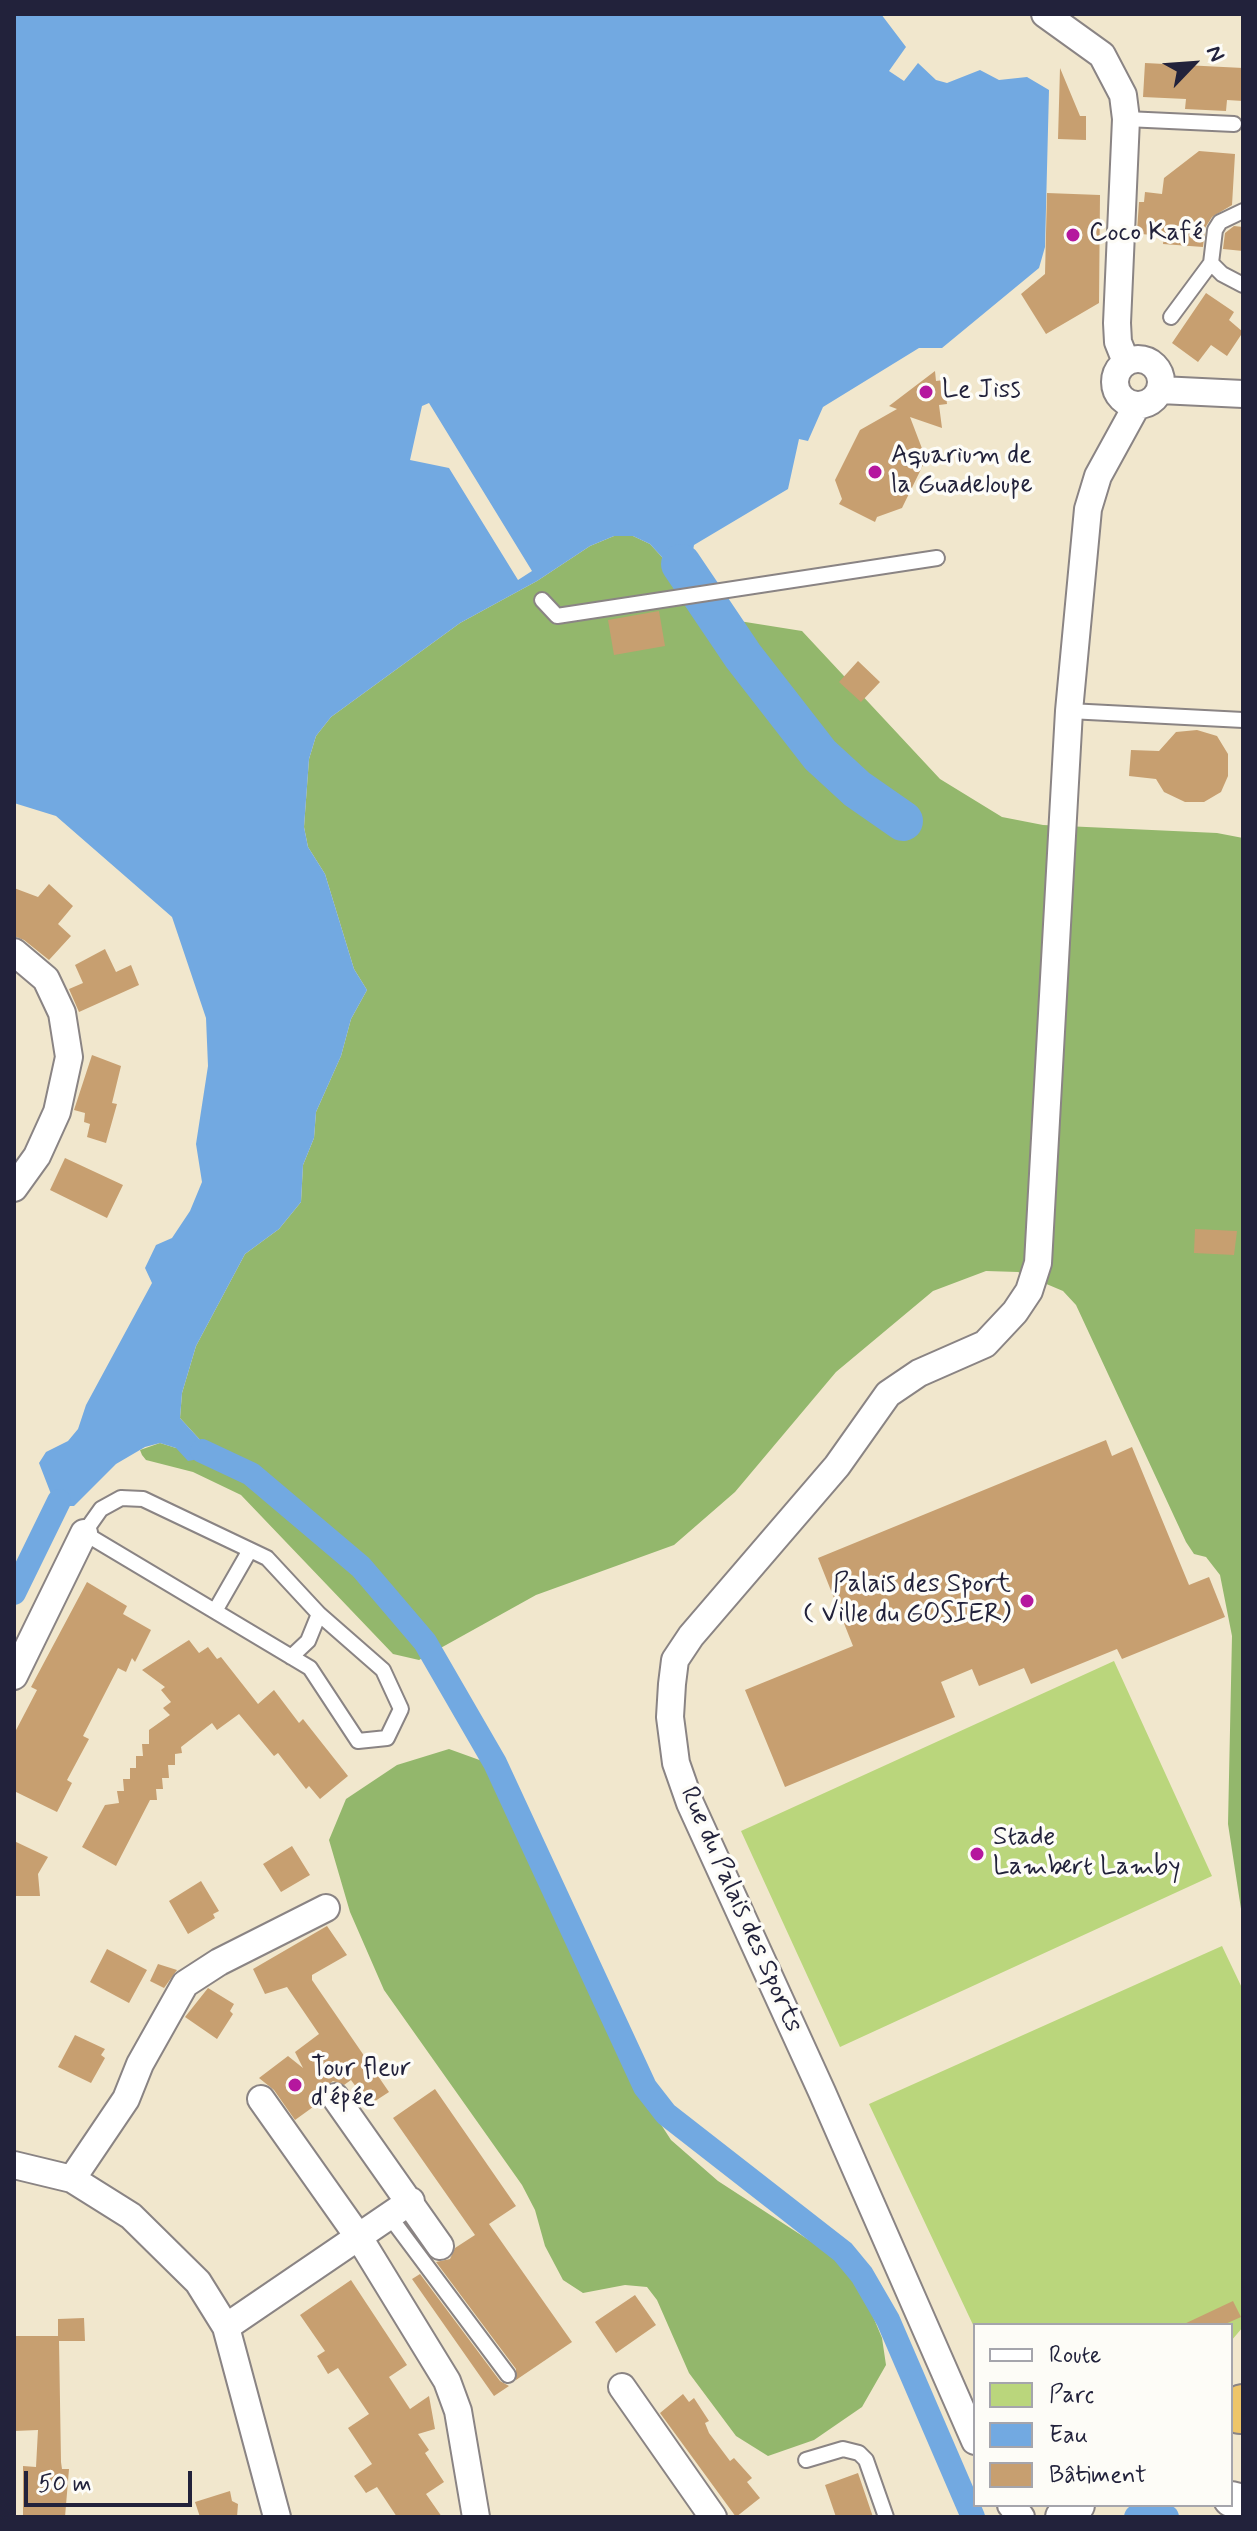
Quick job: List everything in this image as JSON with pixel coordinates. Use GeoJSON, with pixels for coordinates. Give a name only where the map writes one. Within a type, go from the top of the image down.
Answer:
{"type":"FeatureCollection","features":[{"type":"Feature","properties":{"kind":"street"},"geometry":{"type":"LineString","coordinates":[[1045,14],[1079,35],[1102,55],[1123,95],[1126,119],[1117,323],[1118,342],[1126,362]]}},
{"type":"Feature","properties":{"kind":"street"},"geometry":{"type":"LineString","coordinates":[[1140,359],[1153,364],[1160,376],[1160,390],[1151,401],[1137,405],[1120,396],[1116,384],[1118,372],[1126,362],[1140,359]]}},
{"type":"Feature","properties":{"kind":"street"},"geometry":{"type":"LineString","coordinates":[[1160,390],[1243,394]]}},
{"type":"Feature","properties":{"kind":"street","name":"Rue du Palais des Sports"},"geometry":{"type":"LineString","coordinates":[[973,2436],[822,2092],[705,1841],[676,1763],[670,1717],[675,1660],[691,1636],[837,1466],[888,1394],[919,1373],[985,1344],[1015,1312],[1029,1291],[1038,1263],[1069,711],[1088,509],[1098,476],[1137,405]]}},
{"type":"Feature","properties":{"kind":"street"},"geometry":{"type":"LineString","coordinates":[[14,952],[46,979],[62,1013],[69,1057],[57,1112],[37,1156],[14,1188]]}},
{"type":"Feature","properties":{"kind":"street"},"geometry":{"type":"LineString","coordinates":[[14,1676],[84,1533]]}},
{"type":"Feature","properties":{"kind":"street"},"geometry":{"type":"LineString","coordinates":[[72,2179],[126,2099],[140,2064],[185,1984],[219,1962],[326,1908]]}},
{"type":"Feature","properties":{"kind":"street"},"geometry":{"type":"LineString","coordinates":[[335,2097],[400,2209],[440,2246]]}},
{"type":"Feature","properties":{"kind":"street"},"geometry":{"type":"LineString","coordinates":[[261,2099],[360,2239],[454,2395],[476,2517]]}},
{"type":"Feature","properties":{"kind":"street"},"geometry":{"type":"LineString","coordinates":[[14,2165],[72,2179],[131,2216],[198,2282],[226,2327],[277,2517]]}},
{"type":"Feature","properties":{"kind":"street"},"geometry":{"type":"LineString","coordinates":[[226,2327],[400,2209]]}},
{"type":"Feature","properties":{"kind":"street"},"geometry":{"type":"LineString","coordinates":[[622,2387],[713,2517]]}},
{"type":"Feature","properties":{"kind":"lane"},"geometry":{"type":"LineString","coordinates":[[1126,119],[1234,124]]}},
{"type":"Feature","properties":{"kind":"lane"},"geometry":{"type":"LineString","coordinates":[[1171,317],[1211,263],[1215,230],[1220,222],[1243,211]]}},
{"type":"Feature","properties":{"kind":"lane"},"geometry":{"type":"LineString","coordinates":[[1211,263],[1222,274],[1243,285]]}},
{"type":"Feature","properties":{"kind":"lane"},"geometry":{"type":"LineString","coordinates":[[542,600],[557,616],[937,558]]}},
{"type":"Feature","properties":{"kind":"lane"},"geometry":{"type":"LineString","coordinates":[[1069,711],[1243,720]]}},
{"type":"Feature","properties":{"kind":"lane"},"geometry":{"type":"LineString","coordinates":[[121,1498],[143,1499],[250,1550],[267,1558],[319,1614],[383,1670],[401,1709],[387,1738],[358,1741],[310,1668],[84,1533],[101,1509],[121,1498]]}},
{"type":"Feature","properties":{"kind":"lane"},"geometry":{"type":"LineString","coordinates":[[215,1611],[250,1550]]}},
{"type":"Feature","properties":{"kind":"lane"},"geometry":{"type":"LineString","coordinates":[[291,1657],[308,1641],[319,1614]]}},
{"type":"Feature","properties":{"kind":"lane"},"geometry":{"type":"LineString","coordinates":[[400,2209],[508,2375]]}},
{"type":"Feature","properties":{"kind":"lane"},"geometry":{"type":"LineString","coordinates":[[806,2460],[843,2449],[859,2453],[866,2460],[886,2517]]}},
{"type":"Feature","properties":{"kind":"green space"},"geometry":{"type":"Polygon","coordinates":[[[614,536],[633,536],[650,544],[671,567],[700,611],[714,617],[802,631],[940,779],[1002,817],[1043,825],[1217,833],[1243,838],[1243,1922],[1228,1824],[1232,1636],[1220,1575],[1206,1557],[1194,1554],[1186,1542],[1076,1305],[1063,1291],[1018,1272],[986,1271],[933,1291],[836,1372],[735,1492],[674,1545],[536,1595],[419,1660],[393,1654],[241,1495],[193,1472],[146,1460],[142,1455],[140,1450],[160,1443],[176,1448],[202,1442],[180,1418],[182,1393],[196,1346],[245,1254],[279,1229],[301,1202],[303,1165],[314,1138],[316,1112],[341,1056],[351,1019],[367,990],[354,969],[325,874],[308,847],[304,827],[309,759],[316,736],[331,717],[460,623],[537,581],[590,546],[614,536]]]}},
{"type":"Feature","properties":{"kind":"green space","name":"Stade Lambert Lamby"},"geometry":{"type":"Polygon","coordinates":[[[1114,1661],[1212,1876],[840,2047],[741,1831],[1114,1661]]]}},
{"type":"Feature","properties":{"kind":"green space"},"geometry":{"type":"Polygon","coordinates":[[[449,1749],[485,1762],[504,1788],[649,2106],[671,2140],[718,2181],[838,2259],[867,2302],[882,2338],[886,2365],[862,2407],[814,2440],[768,2456],[736,2436],[689,2373],[657,2300],[647,2287],[625,2285],[583,2293],[563,2280],[545,2246],[535,2210],[522,2185],[384,1990],[350,1912],[329,1840],[346,1799],[397,1765],[449,1749]]]}},
{"type":"Feature","properties":{"kind":"green space"},"geometry":{"type":"Polygon","coordinates":[[[1222,1946],[1243,1990],[1243,2327],[1233,2339],[1233,2323],[973,2325],[869,2104],[1222,1946]]]}},
{"type":"Feature","properties":{"kind":"water"},"geometry":{"type":"Polygon","coordinates":[[[14,14],[881,14],[906,47],[889,71],[904,81],[918,63],[936,80],[947,83],[980,70],[999,80],[1027,77],[1049,90],[1045,247],[1039,268],[942,348],[919,348],[823,407],[808,441],[799,439],[788,489],[694,545],[691,561],[671,567],[650,544],[633,536],[614,536],[590,546],[537,581],[460,623],[331,717],[316,736],[309,759],[304,827],[308,847],[325,874],[354,969],[367,990],[351,1019],[341,1056],[316,1112],[314,1138],[303,1165],[301,1202],[279,1229],[245,1254],[196,1346],[182,1393],[180,1418],[202,1442],[199,1459],[188,1461],[176,1448],[160,1443],[145,1447],[116,1464],[74,1506],[67,1506],[51,1494],[39,1463],[46,1452],[68,1441],[78,1429],[86,1405],[152,1283],[145,1268],[156,1245],[172,1238],[190,1211],[202,1182],[196,1144],[208,1066],[206,1018],[172,917],[56,816],[14,803],[14,14]]]}},
{"type":"Feature","properties":{"kind":"pier"},"geometry":{"type":"Polygon","coordinates":[[[429,403],[532,571],[518,580],[449,468],[410,460],[422,406],[429,403]]]}},
{"type":"Feature","properties":{"kind":"building"},"geometry":{"type":"Polygon","coordinates":[[[1145,63],[1243,68],[1243,101],[1227,100],[1226,111],[1185,109],[1186,99],[1143,97],[1145,63]]]}},
{"type":"Feature","properties":{"kind":"building"},"geometry":{"type":"Polygon","coordinates":[[[1060,68],[1080,116],[1086,116],[1086,140],[1058,139],[1060,68]]]}},
{"type":"Feature","properties":{"kind":"building"},"geometry":{"type":"Polygon","coordinates":[[[1199,151],[1235,154],[1232,205],[1212,217],[1205,228],[1203,247],[1163,244],[1164,236],[1141,234],[1137,231],[1139,202],[1144,202],[1145,192],[1162,194],[1164,178],[1199,151]]]}},
{"type":"Feature","properties":{"kind":"building","name":"Coco Kafé"},"geometry":{"type":"Polygon","coordinates":[[[1047,193],[1100,195],[1099,303],[1046,334],[1021,294],[1045,274],[1047,193]]]}},
{"type":"Feature","properties":{"kind":"building"},"geometry":{"type":"Polygon","coordinates":[[[1234,226],[1243,227],[1243,251],[1223,249],[1225,233],[1234,226]]]}},
{"type":"Feature","properties":{"kind":"building"},"geometry":{"type":"Polygon","coordinates":[[[1206,293],[1234,312],[1229,320],[1243,332],[1227,356],[1211,345],[1198,362],[1172,343],[1206,293]]]}},
{"type":"Feature","properties":{"kind":"building"},"geometry":{"type":"Polygon","coordinates":[[[935,371],[936,381],[944,380],[947,404],[939,405],[942,428],[910,417],[926,459],[902,508],[877,517],[875,522],[839,504],[842,499],[835,480],[860,430],[897,409],[889,406],[935,371]]]}},
{"type":"Feature","properties":{"kind":"building"},"geometry":{"type":"Polygon","coordinates":[[[659,611],[665,646],[614,655],[608,620],[659,611]]]}},
{"type":"Feature","properties":{"kind":"building"},"geometry":{"type":"Polygon","coordinates":[[[858,661],[880,682],[861,702],[839,682],[858,661]]]}},
{"type":"Feature","properties":{"kind":"building"},"geometry":{"type":"Polygon","coordinates":[[[1197,730],[1217,736],[1228,754],[1228,776],[1221,792],[1204,802],[1185,802],[1164,792],[1156,779],[1129,776],[1131,750],[1159,751],[1176,732],[1197,730]]]}},
{"type":"Feature","properties":{"kind":"building"},"geometry":{"type":"Polygon","coordinates":[[[49,884],[73,906],[58,924],[71,936],[49,960],[14,936],[14,888],[38,897],[49,884]]]}},
{"type":"Feature","properties":{"kind":"building"},"geometry":{"type":"Polygon","coordinates":[[[105,949],[116,972],[131,965],[139,985],[79,1012],[69,989],[83,983],[75,965],[105,949]]]}},
{"type":"Feature","properties":{"kind":"building"},"geometry":{"type":"Polygon","coordinates":[[[92,1055],[121,1066],[112,1103],[117,1104],[106,1143],[87,1137],[90,1124],[84,1122],[85,1113],[74,1110],[92,1055]]]}},
{"type":"Feature","properties":{"kind":"building"},"geometry":{"type":"Polygon","coordinates":[[[65,1158],[123,1185],[107,1218],[50,1190],[65,1158]]]}},
{"type":"Feature","properties":{"kind":"building"},"geometry":{"type":"Polygon","coordinates":[[[1195,1229],[1237,1231],[1234,1255],[1194,1253],[1195,1229]]]}},
{"type":"Feature","properties":{"kind":"building","name":"Palais des Sport ( Ville du GOSIER)"},"geometry":{"type":"Polygon","coordinates":[[[1106,1440],[1112,1456],[1132,1447],[1189,1585],[1209,1577],[1225,1617],[1122,1659],[1117,1649],[1031,1684],[1024,1668],[979,1686],[972,1669],[941,1682],[955,1717],[785,1787],[745,1690],[853,1646],[818,1558],[1106,1440]]]}},
{"type":"Feature","properties":{"kind":"building"},"geometry":{"type":"Polygon","coordinates":[[[87,1582],[127,1606],[123,1614],[151,1630],[135,1662],[132,1658],[126,1672],[118,1668],[83,1736],[89,1739],[67,1780],[72,1783],[57,1812],[14,1791],[14,1734],[37,1690],[31,1687],[87,1582]]]}},
{"type":"Feature","properties":{"kind":"building"},"geometry":{"type":"Polygon","coordinates":[[[189,1640],[199,1653],[208,1647],[217,1659],[221,1657],[258,1704],[274,1690],[299,1723],[303,1719],[348,1776],[320,1799],[309,1786],[306,1789],[278,1753],[274,1756],[239,1714],[217,1730],[212,1723],[181,1747],[182,1753],[175,1754],[175,1765],[168,1765],[169,1778],[162,1778],[163,1789],[156,1789],[157,1800],[150,1800],[116,1866],[82,1847],[105,1805],[119,1803],[117,1791],[124,1791],[123,1779],[130,1779],[130,1768],[136,1768],[136,1756],[143,1756],[142,1744],[149,1744],[149,1730],[170,1715],[163,1708],[171,1702],[161,1690],[165,1687],[142,1670],[189,1640]]]}},
{"type":"Feature","properties":{"kind":"building"},"geometry":{"type":"Polygon","coordinates":[[[14,1841],[48,1857],[38,1874],[40,1896],[14,1896],[14,1841]]]}},
{"type":"Feature","properties":{"kind":"building"},"geometry":{"type":"Polygon","coordinates":[[[292,1846],[310,1875],[281,1892],[263,1864],[292,1846]]]}},
{"type":"Feature","properties":{"kind":"building"},"geometry":{"type":"Polygon","coordinates":[[[201,1881],[219,1911],[213,1914],[215,1918],[188,1934],[169,1901],[201,1881]]]}},
{"type":"Feature","properties":{"kind":"building"},"geometry":{"type":"Polygon","coordinates":[[[327,1926],[347,1955],[312,1975],[312,1980],[389,2092],[369,2105],[351,2080],[344,2085],[333,2081],[321,2090],[320,2102],[295,2120],[274,2090],[259,2078],[288,2056],[303,2068],[295,2052],[319,2034],[287,1987],[265,1994],[253,1969],[327,1926]]]}},
{"type":"Feature","properties":{"kind":"building"},"geometry":{"type":"Polygon","coordinates":[[[107,1949],[147,1970],[129,2003],[90,1982],[107,1949]]]}},
{"type":"Feature","properties":{"kind":"building"},"geometry":{"type":"Polygon","coordinates":[[[158,1964],[177,1970],[164,1988],[150,1981],[158,1964]]]}},
{"type":"Feature","properties":{"kind":"building"},"geometry":{"type":"Polygon","coordinates":[[[208,1988],[234,2004],[230,2011],[233,2014],[217,2039],[185,2017],[208,1988]]]}},
{"type":"Feature","properties":{"kind":"building"},"geometry":{"type":"Polygon","coordinates":[[[75,2035],[105,2049],[101,2055],[105,2058],[91,2083],[58,2067],[75,2035]]]}},
{"type":"Feature","properties":{"kind":"building"},"geometry":{"type":"Polygon","coordinates":[[[435,2089],[516,2206],[489,2224],[572,2342],[516,2380],[516,2369],[436,2262],[450,2259],[455,2248],[475,2235],[393,2118],[435,2089]]]}},
{"type":"Feature","properties":{"kind":"building"},"geometry":{"type":"Polygon","coordinates":[[[420,2274],[500,2381],[509,2386],[494,2396],[412,2279],[420,2274]]]}},
{"type":"Feature","properties":{"kind":"building"},"geometry":{"type":"Polygon","coordinates":[[[351,2280],[407,2365],[389,2377],[410,2409],[429,2396],[435,2429],[418,2434],[429,2450],[425,2453],[444,2482],[426,2494],[442,2517],[397,2517],[377,2487],[366,2493],[354,2476],[372,2464],[348,2428],[369,2414],[338,2368],[328,2374],[317,2356],[325,2351],[300,2315],[351,2280]]]}},
{"type":"Feature","properties":{"kind":"building"},"geometry":{"type":"Polygon","coordinates":[[[635,2295],[656,2325],[616,2353],[595,2322],[635,2295]]]}},
{"type":"Feature","properties":{"kind":"building"},"geometry":{"type":"Polygon","coordinates":[[[1233,2301],[1241,2317],[1228,2323],[1186,2323],[1233,2301]]]}},
{"type":"Feature","properties":{"kind":"building"},"geometry":{"type":"Polygon","coordinates":[[[84,2318],[85,2341],[59,2341],[61,2462],[62,2469],[69,2469],[65,2517],[23,2517],[23,2466],[36,2467],[38,2430],[14,2431],[14,2336],[58,2336],[58,2319],[84,2318]]]}},
{"type":"Feature","properties":{"kind":"building"},"geometry":{"type":"Polygon","coordinates":[[[683,2394],[689,2402],[694,2398],[709,2421],[705,2423],[709,2433],[730,2461],[734,2458],[752,2478],[747,2482],[760,2498],[736,2517],[660,2413],[683,2394]]]}},
{"type":"Feature","properties":{"kind":"building"},"geometry":{"type":"Polygon","coordinates":[[[858,2473],[873,2517],[836,2517],[825,2485],[858,2473]]]}},
{"type":"Feature","properties":{"kind":"building"},"geometry":{"type":"Polygon","coordinates":[[[230,2491],[232,2501],[238,2504],[237,2517],[200,2517],[195,2502],[230,2491]]]}},
{"type":"Feature","properties":{"kind":"waterway"},"geometry":{"type":"LineString","coordinates":[[681,564],[743,656],[820,755],[857,789],[903,821]]}},
{"type":"Feature","properties":{"kind":"waterway"},"geometry":{"type":"LineString","coordinates":[[202,1451],[251,1474],[361,1567],[425,1642],[495,1763],[645,2087],[666,2114],[843,2252],[862,2275],[888,2320],[973,2517]]}},
{"type":"Feature","properties":{"kind":"waterway"},"geometry":{"type":"LineString","coordinates":[[14,1593],[59,1501]]}},
{"type":"Feature","properties":{"kind":"waterway"},"geometry":{"type":"LineString","coordinates":[[1136,2517],[1151,2512],[1167,2517]]}},
{"type":"Feature","properties":{"kind":"place","name":"Coco Kafé"},"geometry":{"type":"Point","coordinates":[1073,235]}},
{"type":"Feature","properties":{"kind":"place","name":"Le Jiss"},"geometry":{"type":"Point","coordinates":[926,392]}},
{"type":"Feature","properties":{"kind":"place","name":"Aquarium de la Guadeloupe"},"geometry":{"type":"Point","coordinates":[875,472]}},
{"type":"Feature","properties":{"kind":"place","name":"Palais des Sport ( Ville du GOSIER)"},"geometry":{"type":"Point","coordinates":[1027,1601]}},
{"type":"Feature","properties":{"kind":"place","name":"Stade Lambert Lamby"},"geometry":{"type":"Point","coordinates":[977,1854]}},
{"type":"Feature","properties":{"kind":"place","name":"Tour fleur d'épée"},"geometry":{"type":"Point","coordinates":[295,2085]}}]}
